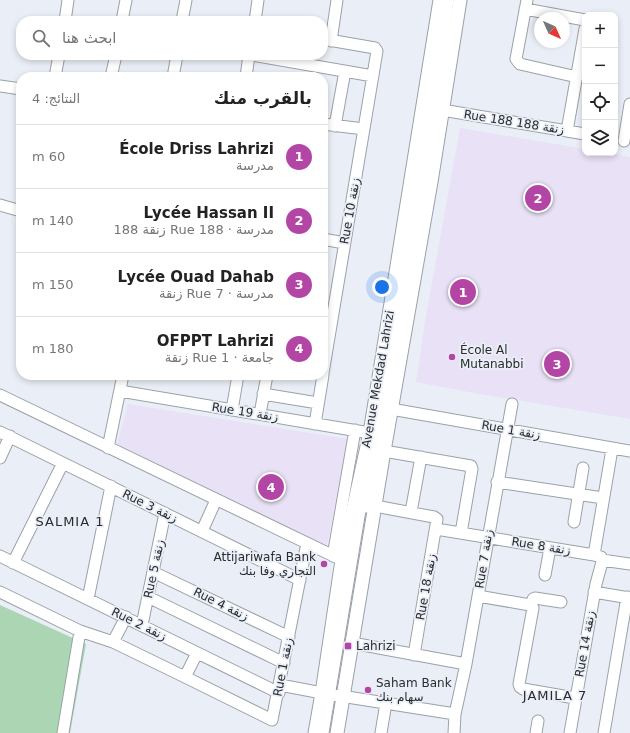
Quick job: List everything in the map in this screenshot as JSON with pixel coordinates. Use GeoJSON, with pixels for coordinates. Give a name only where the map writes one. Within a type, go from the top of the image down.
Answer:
{"type":"FeatureCollection","features":[{"type":"Feature","properties":{"kind":"main road","name":"Avenue Mekdad Lahrizi"},"geometry":{"type":"LineString","coordinates":[[337,733],[333,694],[338,558],[370,433],[440,0]]}},
{"type":"Feature","properties":{"kind":"main road","name":"Avenue Mekdad Lahrizi"},"geometry":{"type":"LineString","coordinates":[[314,733],[333,694],[352,644],[431,182],[460,0]]}},
{"type":"Feature","properties":{"kind":"street"},"geometry":{"type":"LineString","coordinates":[[66,16],[68,0]]}},
{"type":"Feature","properties":{"kind":"street"},"geometry":{"type":"LineString","coordinates":[[123,16],[126,0]]}},
{"type":"Feature","properties":{"kind":"street"},"geometry":{"type":"LineString","coordinates":[[183,16],[186,0]]}},
{"type":"Feature","properties":{"kind":"street"},"geometry":{"type":"LineString","coordinates":[[256,16],[258,0]]}},
{"type":"Feature","properties":{"kind":"street"},"geometry":{"type":"LineString","coordinates":[[328,36],[337,0]]}},
{"type":"Feature","properties":{"kind":"street"},"geometry":{"type":"LineString","coordinates":[[328,733],[444,0]]}},
{"type":"Feature","properties":{"kind":"street"},"geometry":{"type":"LineString","coordinates":[[323,733],[333,694],[437,76],[448,0]]}},
{"type":"Feature","properties":{"kind":"street"},"geometry":{"type":"LineString","coordinates":[[577,77],[520,64],[516,59],[526,5],[582,19]]}},
{"type":"Feature","properties":{"kind":"street","name":"Rue 10 زنقة"},"geometry":{"type":"LineString","coordinates":[[328,40],[375,48],[377,50],[328,343]]}},
{"type":"Feature","properties":{"kind":"street"},"geometry":{"type":"LineString","coordinates":[[567,131],[582,47]]}},
{"type":"Feature","properties":{"kind":"street"},"geometry":{"type":"LineString","coordinates":[[56,72],[58,60]]}},
{"type":"Feature","properties":{"kind":"street"},"geometry":{"type":"LineString","coordinates":[[112,72],[115,60]]}},
{"type":"Feature","properties":{"kind":"street"},"geometry":{"type":"LineString","coordinates":[[174,72],[176,60]]}},
{"type":"Feature","properties":{"kind":"street"},"geometry":{"type":"LineString","coordinates":[[247,72],[250,60]]}},
{"type":"Feature","properties":{"kind":"street"},"geometry":{"type":"LineString","coordinates":[[280,60],[373,76]]}},
{"type":"Feature","properties":{"kind":"street"},"geometry":{"type":"LineString","coordinates":[[335,126],[345,71]]}},
{"type":"Feature","properties":{"kind":"street"},"geometry":{"type":"LineString","coordinates":[[0,86],[16,88]]}},
{"type":"Feature","properties":{"kind":"street"},"geometry":{"type":"LineString","coordinates":[[623,141],[630,104]]}},
{"type":"Feature","properties":{"kind":"street","name":"Rue 188 زنقة 188"},"geometry":{"type":"LineString","coordinates":[[442,110],[582,134]]}},
{"type":"Feature","properties":{"kind":"street"},"geometry":{"type":"LineString","coordinates":[[328,125],[364,129]]}},
{"type":"Feature","properties":{"kind":"street"},"geometry":{"type":"LineString","coordinates":[[0,205],[16,210]]}},
{"type":"Feature","properties":{"kind":"street"},"geometry":{"type":"LineString","coordinates":[[328,240],[344,243]]}},
{"type":"Feature","properties":{"kind":"street"},"geometry":{"type":"LineString","coordinates":[[108,448],[122,380]]}},
{"type":"Feature","properties":{"kind":"street"},"geometry":{"type":"LineString","coordinates":[[232,410],[237,380]]}},
{"type":"Feature","properties":{"kind":"street"},"geometry":{"type":"LineString","coordinates":[[260,414],[266,380]]}},
{"type":"Feature","properties":{"kind":"street","name":"Rue 10 زنقة"},"geometry":{"type":"LineString","coordinates":[[315,424],[322,380]]}},
{"type":"Feature","properties":{"kind":"street","name":"Rue 19 زنقة"},"geometry":{"type":"LineString","coordinates":[[120,391],[370,433]]}},
{"type":"Feature","properties":{"kind":"street"},"geometry":{"type":"LineString","coordinates":[[263,394],[318,403]]}},
{"type":"Feature","properties":{"kind":"street"},"geometry":{"type":"LineString","coordinates":[[0,396],[338,558],[355,430]]}},
{"type":"Feature","properties":{"kind":"street","name":"Rue 7 زنقة"},"geometry":{"type":"LineString","coordinates":[[454,733],[455,714],[466,664],[506,430],[512,404]]}},
{"type":"Feature","properties":{"kind":"street","name":"Rue 1 زنقة"},"geometry":{"type":"LineString","coordinates":[[391,410],[630,451]]}},
{"type":"Feature","properties":{"kind":"street"},"geometry":{"type":"LineString","coordinates":[[0,458],[5,434]]}},
{"type":"Feature","properties":{"kind":"street","name":"Rue 3 زنقة"},"geometry":{"type":"LineString","coordinates":[[5,434],[300,580]]}},
{"type":"Feature","properties":{"kind":"street"},"geometry":{"type":"LineString","coordinates":[[598,557],[603,498],[612,449]]}},
{"type":"Feature","properties":{"kind":"street"},"geometry":{"type":"LineString","coordinates":[[384,451],[472,467],[461,533]]}},
{"type":"Feature","properties":{"kind":"street"},"geometry":{"type":"LineString","coordinates":[[411,512],[421,458]]}},
{"type":"Feature","properties":{"kind":"street"},"geometry":{"type":"LineString","coordinates":[[13,563],[63,463]]}},
{"type":"Feature","properties":{"kind":"street"},"geometry":{"type":"LineString","coordinates":[[574,522],[583,468]]}},
{"type":"Feature","properties":{"kind":"street"},"geometry":{"type":"LineString","coordinates":[[497,482],[603,498]]}},
{"type":"Feature","properties":{"kind":"street"},"geometry":{"type":"LineString","coordinates":[[88,599],[111,486]]}},
{"type":"Feature","properties":{"kind":"street"},"geometry":{"type":"LineString","coordinates":[[202,531],[216,500]]}},
{"type":"Feature","properties":{"kind":"street","name":"Rue 8 زنقة"},"geometry":{"type":"LineString","coordinates":[[375,506],[411,512],[436,524],[461,533],[550,548],[630,564]]}},
{"type":"Feature","properties":{"kind":"street","name":"Rue 5 زنقة"},"geometry":{"type":"LineString","coordinates":[[142,625],[165,513]]}},
{"type":"Feature","properties":{"kind":"street","name":"Rue 18 زنقة"},"geometry":{"type":"LineString","coordinates":[[414,655],[436,524]]}},
{"type":"Feature","properties":{"kind":"street","name":"Rue 1 زنقة"},"geometry":{"type":"LineString","coordinates":[[185,677],[272,720],[308,543]]}},
{"type":"Feature","properties":{"kind":"street"},"geometry":{"type":"LineString","coordinates":[[545,575],[550,548]]}},
{"type":"Feature","properties":{"kind":"street","name":"Rue 2 زنقة"},"geometry":{"type":"LineString","coordinates":[[0,556],[197,653],[279,689],[333,694],[455,714]]}},
{"type":"Feature","properties":{"kind":"street","name":"Rue 14 زنقة"},"geometry":{"type":"LineString","coordinates":[[570,733],[594,592],[598,557]]}},
{"type":"Feature","properties":{"kind":"street","name":"Rue 4 زنقة"},"geometry":{"type":"LineString","coordinates":[[153,572],[289,637]]}},
{"type":"Feature","properties":{"kind":"street"},"geometry":{"type":"LineString","coordinates":[[0,592],[80,631],[113,642],[185,677],[197,653]]}},
{"type":"Feature","properties":{"kind":"street"},"geometry":{"type":"LineString","coordinates":[[594,592],[629,597],[604,733]]}},
{"type":"Feature","properties":{"kind":"street"},"geometry":{"type":"LineString","coordinates":[[478,596],[532,607]]}},
{"type":"Feature","properties":{"kind":"street"},"geometry":{"type":"LineString","coordinates":[[148,597],[284,663]]}},
{"type":"Feature","properties":{"kind":"street"},"geometry":{"type":"LineString","coordinates":[[561,602],[535,598],[533,600],[519,684],[520,688],[522,689],[575,698]]}},
{"type":"Feature","properties":{"kind":"street"},"geometry":{"type":"LineString","coordinates":[[113,642],[126,617]]}},
{"type":"Feature","properties":{"kind":"street"},"geometry":{"type":"LineString","coordinates":[[64,733],[80,631]]}},
{"type":"Feature","properties":{"kind":"street"},"geometry":{"type":"LineString","coordinates":[[352,644],[466,664]]}},
{"type":"Feature","properties":{"kind":"street"},"geometry":{"type":"LineString","coordinates":[[381,733],[386,703]]}},
{"type":"Feature","properties":{"kind":"street"},"geometry":{"type":"LineString","coordinates":[[536,733],[538,721]]}},
{"type":"Feature","properties":{"kind":"shaded area"},"geometry":{"type":"Polygon","coordinates":[[[460,128],[582,148],[582,156],[618,156],[618,155],[630,157],[630,419],[416,382],[425,321],[460,128]]]}},
{"type":"Feature","properties":{"kind":"shaded area"},"geometry":{"type":"Polygon","coordinates":[[[128,404],[348,439],[327,545],[291,530],[117,444],[128,404]]]}},
{"type":"Feature","properties":{"kind":"green space"},"geometry":{"type":"Polygon","coordinates":[[[0,605],[86,644],[70,733],[0,733],[0,605]]]}},
{"type":"Feature","properties":{"kind":"place","name":"Lycée Hassan II"},"geometry":{"type":"Point","coordinates":[538,198]}},
{"type":"Feature","properties":{"kind":"place","name":"École Driss Lahrizi"},"geometry":{"type":"Point","coordinates":[463,292]}},
{"type":"Feature","properties":{"kind":"place","name":"École Al Mutanabbi"},"geometry":{"type":"Point","coordinates":[452,357]}},
{"type":"Feature","properties":{"kind":"place","name":"Lycée Ouad Dahab"},"geometry":{"type":"Point","coordinates":[557,364]}},
{"type":"Feature","properties":{"kind":"place","name":"OFPPT Lahrizi"},"geometry":{"type":"Point","coordinates":[271,487]}},
{"type":"Feature","properties":{"kind":"place","name":"Attijariwafa Bank التجاري وفا بنك"},"geometry":{"type":"Point","coordinates":[324,564]}},
{"type":"Feature","properties":{"kind":"place","name":"Lahrizi"},"geometry":{"type":"Point","coordinates":[348,646]}},
{"type":"Feature","properties":{"kind":"place","name":"Saham Bank سهام بنك"},"geometry":{"type":"Point","coordinates":[368,690]}},
{"type":"Feature","properties":{"kind":"district","name":"SALMIA 1"},"geometry":{"type":"Point","coordinates":[70,521]}},
{"type":"Feature","properties":{"kind":"district","name":"JAMILA 7"},"geometry":{"type":"Point","coordinates":[555,695]}}]}
